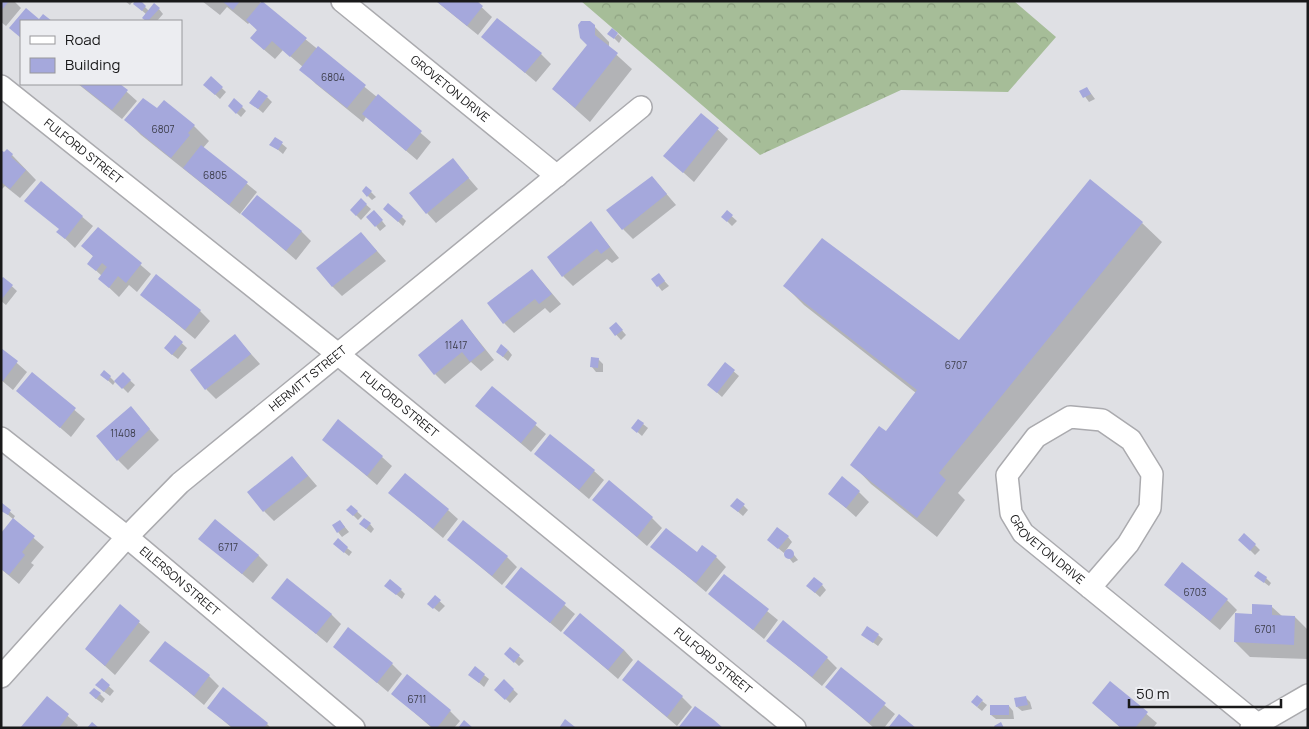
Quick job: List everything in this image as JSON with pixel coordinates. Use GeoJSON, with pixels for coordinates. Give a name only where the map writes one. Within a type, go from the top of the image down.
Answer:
{"type":"FeatureCollection","features":[{"type":"Feature","properties":{"kind":"street","name":"GROVETON DRIVE"},"geometry":{"type":"LineString","coordinates":[[342,1],[557,176]]}},
{"type":"Feature","properties":{"kind":"street","name":"FULFORD STREET"},"geometry":{"type":"LineString","coordinates":[[1,86],[339,355],[795,728]]}},
{"type":"Feature","properties":{"kind":"street","name":"HERMITT STREET"},"geometry":{"type":"LineString","coordinates":[[1,677],[127,537],[180,483],[641,107]]}},
{"type":"Feature","properties":{"kind":"street","name":"GROVETON DRIVE"},"geometry":{"type":"LineString","coordinates":[[1090,588],[1128,544],[1150,508],[1152,474],[1131,440],[1102,420],[1070,417],[1036,437],[1007,475],[1011,513],[1023,533],[1257,726]]}},
{"type":"Feature","properties":{"kind":"street","name":"EILERSON STREET"},"geometry":{"type":"LineString","coordinates":[[1,438],[127,537],[354,728]]}},
{"type":"Feature","properties":{"kind":"street"},"geometry":{"type":"LineString","coordinates":[[1257,726],[1308,695]]}},
{"type":"Feature","properties":{"kind":"green space"},"geometry":{"type":"Polygon","coordinates":[[[581,1],[1014,1],[1056,37],[1008,92],[901,90],[760,155],[581,1]]]}},
{"type":"Feature","properties":{"kind":"building"},"geometry":{"type":"Polygon","coordinates":[[[1,1],[9,1],[1,11],[1,1]]]}},
{"type":"Feature","properties":{"kind":"building"},"geometry":{"type":"Polygon","coordinates":[[[135,1],[141,1],[146,6],[142,11],[133,4],[135,1]]]}},
{"type":"Feature","properties":{"kind":"building"},"geometry":{"type":"Polygon","coordinates":[[[222,1],[240,1],[233,10],[222,1]]]}},
{"type":"Feature","properties":{"kind":"building"},"geometry":{"type":"Polygon","coordinates":[[[262,1],[307,38],[290,57],[272,41],[264,50],[250,38],[257,30],[246,20],[262,1]]]}},
{"type":"Feature","properties":{"kind":"building"},"geometry":{"type":"Polygon","coordinates":[[[436,1],[477,1],[483,6],[467,26],[436,1]]]}},
{"type":"Feature","properties":{"kind":"building"},"geometry":{"type":"Polygon","coordinates":[[[154,3],[160,8],[149,20],[142,18],[154,3]]]}},
{"type":"Feature","properties":{"kind":"building"},"geometry":{"type":"Polygon","coordinates":[[[26,8],[39,19],[43,14],[51,20],[20,20],[20,37],[9,28],[26,8]]]}},
{"type":"Feature","properties":{"kind":"building"},"geometry":{"type":"Polygon","coordinates":[[[497,18],[542,53],[525,73],[481,37],[497,18]]]}},
{"type":"Feature","properties":{"kind":"building"},"geometry":{"type":"Polygon","coordinates":[[[581,21],[590,21],[595,25],[595,35],[618,53],[575,108],[552,89],[587,45],[580,38],[578,25],[581,21]]]}},
{"type":"Feature","properties":{"kind":"building"},"geometry":{"type":"Polygon","coordinates":[[[612,28],[618,33],[614,39],[607,34],[612,28]]]}},
{"type":"Feature","properties":{"kind":"building"},"geometry":{"type":"Polygon","coordinates":[[[318,46],[366,85],[347,108],[299,70],[318,46]]]}},
{"type":"Feature","properties":{"kind":"building"},"geometry":{"type":"Polygon","coordinates":[[[211,76],[223,87],[215,95],[203,85],[211,76]]]}},
{"type":"Feature","properties":{"kind":"building"},"geometry":{"type":"Polygon","coordinates":[[[80,85],[121,85],[128,90],[112,110],[80,85]]]}},
{"type":"Feature","properties":{"kind":"building"},"geometry":{"type":"Polygon","coordinates":[[[1087,87],[1091,94],[1083,98],[1079,91],[1087,87]]]}},
{"type":"Feature","properties":{"kind":"building"},"geometry":{"type":"Polygon","coordinates":[[[259,90],[268,96],[258,109],[249,103],[259,90]]]}},
{"type":"Feature","properties":{"kind":"building"},"geometry":{"type":"Polygon","coordinates":[[[378,94],[422,131],[406,151],[362,114],[378,94]]]}},
{"type":"Feature","properties":{"kind":"building"},"geometry":{"type":"Polygon","coordinates":[[[143,98],[157,108],[164,100],[195,125],[188,133],[190,135],[171,158],[124,120],[143,98]]]}},
{"type":"Feature","properties":{"kind":"building"},"geometry":{"type":"Polygon","coordinates":[[[234,98],[243,106],[236,114],[228,106],[234,98]]]}},
{"type":"Feature","properties":{"kind":"building"},"geometry":{"type":"Polygon","coordinates":[[[701,113],[719,128],[683,173],[663,156],[701,113]]]}},
{"type":"Feature","properties":{"kind":"building"},"geometry":{"type":"Polygon","coordinates":[[[275,137],[283,142],[278,150],[269,145],[275,137]]]}},
{"type":"Feature","properties":{"kind":"building"},"geometry":{"type":"Polygon","coordinates":[[[201,145],[248,182],[229,205],[183,168],[201,145]]]}},
{"type":"Feature","properties":{"kind":"building"},"geometry":{"type":"Polygon","coordinates":[[[7,149],[13,154],[11,157],[26,170],[10,189],[1,182],[1,150],[4,152],[7,149]]]}},
{"type":"Feature","properties":{"kind":"building"},"geometry":{"type":"Polygon","coordinates":[[[453,158],[469,178],[426,214],[409,193],[453,158]]]}},
{"type":"Feature","properties":{"kind":"building"},"geometry":{"type":"Polygon","coordinates":[[[652,176],[667,194],[622,230],[606,210],[652,176]]]}},
{"type":"Feature","properties":{"kind":"building"},"geometry":{"type":"Polygon","coordinates":[[[1090,179],[1143,222],[939,473],[946,480],[917,518],[850,465],[879,426],[886,431],[917,390],[783,286],[822,238],[959,340],[1090,179]]]}},
{"type":"Feature","properties":{"kind":"building"},"geometry":{"type":"Polygon","coordinates":[[[41,181],[83,216],[65,239],[56,232],[59,229],[24,201],[41,181]]]}},
{"type":"Feature","properties":{"kind":"building"},"geometry":{"type":"Polygon","coordinates":[[[366,186],[372,191],[367,197],[362,191],[366,186]]]}},
{"type":"Feature","properties":{"kind":"building"},"geometry":{"type":"Polygon","coordinates":[[[257,195],[302,231],[286,251],[241,214],[257,195]]]}},
{"type":"Feature","properties":{"kind":"building"},"geometry":{"type":"Polygon","coordinates":[[[361,198],[367,204],[356,216],[350,210],[361,198]]]}},
{"type":"Feature","properties":{"kind":"building"},"geometry":{"type":"Polygon","coordinates":[[[388,203],[403,216],[398,222],[383,209],[388,203]]]}},
{"type":"Feature","properties":{"kind":"building"},"geometry":{"type":"Polygon","coordinates":[[[374,210],[383,220],[375,227],[366,217],[374,210]]]}},
{"type":"Feature","properties":{"kind":"building"},"geometry":{"type":"Polygon","coordinates":[[[727,210],[733,215],[727,222],[721,217],[727,210]]]}},
{"type":"Feature","properties":{"kind":"building"},"geometry":{"type":"Polygon","coordinates":[[[591,221],[610,247],[601,254],[597,249],[562,277],[547,257],[591,221]]]}},
{"type":"Feature","properties":{"kind":"building"},"geometry":{"type":"Polygon","coordinates":[[[98,227],[142,263],[126,283],[118,276],[109,288],[98,279],[107,267],[102,263],[96,271],[87,264],[93,256],[81,246],[98,227]]]}},
{"type":"Feature","properties":{"kind":"building"},"geometry":{"type":"Polygon","coordinates":[[[361,232],[377,251],[332,287],[316,268],[361,232]]]}},
{"type":"Feature","properties":{"kind":"building"},"geometry":{"type":"Polygon","coordinates":[[[532,269],[552,294],[539,304],[535,299],[503,324],[487,303],[532,269]]]}},
{"type":"Feature","properties":{"kind":"building"},"geometry":{"type":"Polygon","coordinates":[[[659,273],[665,281],[657,287],[651,279],[659,273]]]}},
{"type":"Feature","properties":{"kind":"building"},"geometry":{"type":"Polygon","coordinates":[[[156,274],[201,310],[185,330],[140,295],[156,274]]]}},
{"type":"Feature","properties":{"kind":"building"},"geometry":{"type":"Polygon","coordinates":[[[3,277],[13,285],[1,300],[1,279],[3,277]]]}},
{"type":"Feature","properties":{"kind":"building"},"geometry":{"type":"Polygon","coordinates":[[[462,319],[485,350],[470,362],[462,352],[434,375],[418,355],[462,319]]]}},
{"type":"Feature","properties":{"kind":"building"},"geometry":{"type":"Polygon","coordinates":[[[616,322],[623,330],[615,336],[609,328],[616,322]]]}},
{"type":"Feature","properties":{"kind":"building"},"geometry":{"type":"Polygon","coordinates":[[[235,334],[251,354],[205,390],[190,370],[235,334]]]}},
{"type":"Feature","properties":{"kind":"building"},"geometry":{"type":"Polygon","coordinates":[[[175,335],[183,342],[172,355],[164,348],[175,335]]]}},
{"type":"Feature","properties":{"kind":"building"},"geometry":{"type":"Polygon","coordinates":[[[501,344],[508,350],[503,357],[496,352],[501,344]]]}},
{"type":"Feature","properties":{"kind":"building"},"geometry":{"type":"Polygon","coordinates":[[[1,348],[18,361],[3,381],[1,380],[1,348]]]}},
{"type":"Feature","properties":{"kind":"building"},"geometry":{"type":"Polygon","coordinates":[[[591,357],[599,358],[598,368],[590,367],[591,357]]]}},
{"type":"Feature","properties":{"kind":"building"},"geometry":{"type":"Polygon","coordinates":[[[725,362],[735,370],[717,393],[707,385],[725,362]]]}},
{"type":"Feature","properties":{"kind":"building"},"geometry":{"type":"Polygon","coordinates":[[[104,370],[111,376],[108,381],[100,375],[104,370]]]}},
{"type":"Feature","properties":{"kind":"building"},"geometry":{"type":"Polygon","coordinates":[[[32,372],[76,408],[60,428],[16,391],[32,372]]]}},
{"type":"Feature","properties":{"kind":"building"},"geometry":{"type":"Polygon","coordinates":[[[123,372],[131,380],[122,389],[114,381],[123,372]]]}},
{"type":"Feature","properties":{"kind":"building"},"geometry":{"type":"Polygon","coordinates":[[[492,386],[537,423],[521,443],[475,406],[492,386]]]}},
{"type":"Feature","properties":{"kind":"building"},"geometry":{"type":"Polygon","coordinates":[[[131,406],[150,429],[117,461],[96,436],[131,406]]]}},
{"type":"Feature","properties":{"kind":"building"},"geometry":{"type":"Polygon","coordinates":[[[338,419],[383,456],[367,476],[322,440],[338,419]]]}},
{"type":"Feature","properties":{"kind":"building"},"geometry":{"type":"Polygon","coordinates":[[[638,419],[644,423],[637,433],[631,428],[638,419]]]}},
{"type":"Feature","properties":{"kind":"building"},"geometry":{"type":"Polygon","coordinates":[[[550,434],[595,470],[579,490],[534,454],[550,434]]]}},
{"type":"Feature","properties":{"kind":"building"},"geometry":{"type":"Polygon","coordinates":[[[292,456],[308,476],[263,512],[247,492],[292,456]]]}},
{"type":"Feature","properties":{"kind":"building"},"geometry":{"type":"Polygon","coordinates":[[[405,473],[449,509],[433,529],[388,493],[405,473]]]}},
{"type":"Feature","properties":{"kind":"building"},"geometry":{"type":"Polygon","coordinates":[[[842,476],[860,491],[846,508],[828,494],[842,476]]]}},
{"type":"Feature","properties":{"kind":"building"},"geometry":{"type":"Polygon","coordinates":[[[609,480],[653,517],[637,537],[592,500],[609,480]]]}},
{"type":"Feature","properties":{"kind":"building"},"geometry":{"type":"Polygon","coordinates":[[[737,498],[745,504],[738,512],[730,506],[737,498]]]}},
{"type":"Feature","properties":{"kind":"building"},"geometry":{"type":"Polygon","coordinates":[[[2,503],[11,510],[8,515],[1,511],[2,503]]]}},
{"type":"Feature","properties":{"kind":"building"},"geometry":{"type":"Polygon","coordinates":[[[351,505],[358,511],[353,516],[346,510],[351,505]]]}},
{"type":"Feature","properties":{"kind":"building"},"geometry":{"type":"Polygon","coordinates":[[[13,518],[35,536],[22,552],[25,555],[9,575],[1,569],[1,533],[13,518]]]}},
{"type":"Feature","properties":{"kind":"building"},"geometry":{"type":"Polygon","coordinates":[[[364,518],[371,523],[366,529],[359,524],[364,518]]]}},
{"type":"Feature","properties":{"kind":"building"},"geometry":{"type":"Polygon","coordinates":[[[215,519],[259,555],[242,574],[198,539],[215,519]]]}},
{"type":"Feature","properties":{"kind":"building"},"geometry":{"type":"Polygon","coordinates":[[[340,520],[345,527],[337,533],[332,525],[340,520]]]}},
{"type":"Feature","properties":{"kind":"building"},"geometry":{"type":"Polygon","coordinates":[[[463,520],[508,556],[492,576],[447,540],[463,520]]]}},
{"type":"Feature","properties":{"kind":"building"},"geometry":{"type":"Polygon","coordinates":[[[777,527],[789,536],[778,549],[767,540],[777,527]]]}},
{"type":"Feature","properties":{"kind":"building"},"geometry":{"type":"Polygon","coordinates":[[[666,528],[697,552],[702,545],[717,556],[696,583],[650,547],[666,528]]]}},
{"type":"Feature","properties":{"kind":"building"},"geometry":{"type":"Polygon","coordinates":[[[1244,533],[1256,544],[1250,551],[1238,540],[1244,533]]]}},
{"type":"Feature","properties":{"kind":"building"},"geometry":{"type":"Polygon","coordinates":[[[338,538],[348,547],[344,553],[333,544],[338,538]]]}},
{"type":"Feature","properties":{"kind":"building"},"geometry":{"type":"Polygon","coordinates":[[[787,549],[791,549],[794,554],[793,558],[787,559],[784,556],[784,552],[787,549]]]}},
{"type":"Feature","properties":{"kind":"building"},"geometry":{"type":"Polygon","coordinates":[[[1182,562],[1228,599],[1210,621],[1164,585],[1182,562]]]}},
{"type":"Feature","properties":{"kind":"building"},"geometry":{"type":"Polygon","coordinates":[[[521,567],[566,603],[550,623],[505,587],[521,567]]]}},
{"type":"Feature","properties":{"kind":"building"},"geometry":{"type":"Polygon","coordinates":[[[1258,571],[1267,577],[1264,583],[1254,576],[1258,571]]]}},
{"type":"Feature","properties":{"kind":"building"},"geometry":{"type":"Polygon","coordinates":[[[724,574],[769,609],[753,630],[708,594],[724,574]]]}},
{"type":"Feature","properties":{"kind":"building"},"geometry":{"type":"Polygon","coordinates":[[[814,577],[823,584],[815,593],[806,586],[814,577]]]}},
{"type":"Feature","properties":{"kind":"building"},"geometry":{"type":"Polygon","coordinates":[[[287,578],[332,614],[316,634],[271,598],[287,578]]]}},
{"type":"Feature","properties":{"kind":"building"},"geometry":{"type":"Polygon","coordinates":[[[390,579],[402,589],[396,595],[384,586],[390,579]]]}},
{"type":"Feature","properties":{"kind":"building"},"geometry":{"type":"Polygon","coordinates":[[[435,595],[441,600],[433,609],[427,604],[435,595]]]}},
{"type":"Feature","properties":{"kind":"building"},"geometry":{"type":"Polygon","coordinates":[[[120,604],[140,621],[105,666],[85,649],[120,604]]]}},
{"type":"Feature","properties":{"kind":"building"},"geometry":{"type":"Polygon","coordinates":[[[1252,604],[1272,605],[1272,615],[1295,616],[1294,645],[1234,642],[1235,613],[1252,614],[1252,604]]]}},
{"type":"Feature","properties":{"kind":"building"},"geometry":{"type":"Polygon","coordinates":[[[580,613],[624,650],[608,670],[563,633],[580,613]]]}},
{"type":"Feature","properties":{"kind":"building"},"geometry":{"type":"Polygon","coordinates":[[[783,620],[828,657],[812,677],[766,641],[783,620]]]}},
{"type":"Feature","properties":{"kind":"building"},"geometry":{"type":"Polygon","coordinates":[[[867,626],[879,634],[873,643],[861,635],[867,626]]]}},
{"type":"Feature","properties":{"kind":"building"},"geometry":{"type":"Polygon","coordinates":[[[348,627],[393,663],[377,683],[333,647],[348,627]]]}},
{"type":"Feature","properties":{"kind":"building"},"geometry":{"type":"Polygon","coordinates":[[[165,641],[210,675],[194,696],[149,661],[165,641]]]}},
{"type":"Feature","properties":{"kind":"building"},"geometry":{"type":"Polygon","coordinates":[[[510,647],[520,655],[514,663],[504,654],[510,647]]]}},
{"type":"Feature","properties":{"kind":"building"},"geometry":{"type":"Polygon","coordinates":[[[638,660],[683,696],[667,717],[622,680],[638,660]]]}},
{"type":"Feature","properties":{"kind":"building"},"geometry":{"type":"Polygon","coordinates":[[[475,666],[485,674],[479,683],[468,675],[475,666]]]}},
{"type":"Feature","properties":{"kind":"building"},"geometry":{"type":"Polygon","coordinates":[[[841,667],[886,703],[869,723],[825,687],[841,667]]]}},
{"type":"Feature","properties":{"kind":"building"},"geometry":{"type":"Polygon","coordinates":[[[407,674],[451,710],[437,728],[433,728],[391,694],[407,674]]]}},
{"type":"Feature","properties":{"kind":"building"},"geometry":{"type":"Polygon","coordinates":[[[102,678],[110,685],[104,692],[95,685],[102,678]]]}},
{"type":"Feature","properties":{"kind":"building"},"geometry":{"type":"Polygon","coordinates":[[[504,679],[514,689],[505,700],[494,690],[504,679]]]}},
{"type":"Feature","properties":{"kind":"building"},"geometry":{"type":"Polygon","coordinates":[[[1110,681],[1148,712],[1135,728],[1121,728],[1092,703],[1110,681]]]}},
{"type":"Feature","properties":{"kind":"building"},"geometry":{"type":"Polygon","coordinates":[[[223,687],[268,723],[264,728],[233,728],[207,708],[223,687]]]}},
{"type":"Feature","properties":{"kind":"building"},"geometry":{"type":"Polygon","coordinates":[[[94,688],[101,693],[96,699],[89,693],[94,688]]]}},
{"type":"Feature","properties":{"kind":"building"},"geometry":{"type":"Polygon","coordinates":[[[977,695],[983,700],[977,707],[971,702],[977,695]]]}},
{"type":"Feature","properties":{"kind":"building"},"geometry":{"type":"Polygon","coordinates":[[[47,696],[69,714],[59,728],[20,728],[47,696]]]}},
{"type":"Feature","properties":{"kind":"building"},"geometry":{"type":"Polygon","coordinates":[[[1026,696],[1028,705],[1016,707],[1014,698],[1026,696]]]}},
{"type":"Feature","properties":{"kind":"building"},"geometry":{"type":"Polygon","coordinates":[[[990,705],[1009,705],[1009,715],[990,715],[990,705]]]}},
{"type":"Feature","properties":{"kind":"building"},"geometry":{"type":"Polygon","coordinates":[[[695,706],[714,720],[723,728],[678,728],[695,706]]]}},
{"type":"Feature","properties":{"kind":"building"},"geometry":{"type":"Polygon","coordinates":[[[899,714],[916,728],[888,728],[899,714]]]}},
{"type":"Feature","properties":{"kind":"building"},"geometry":{"type":"Polygon","coordinates":[[[565,719],[575,727],[559,728],[565,719]]]}},
{"type":"Feature","properties":{"kind":"building"},"geometry":{"type":"Polygon","coordinates":[[[464,720],[473,728],[458,728],[464,720]]]}},
{"type":"Feature","properties":{"kind":"building"},"geometry":{"type":"Polygon","coordinates":[[[92,722],[99,728],[87,728],[92,722]]]}},
{"type":"Feature","properties":{"kind":"building"},"geometry":{"type":"Polygon","coordinates":[[[1001,722],[1004,728],[995,728],[994,726],[1001,722]]]}}]}
